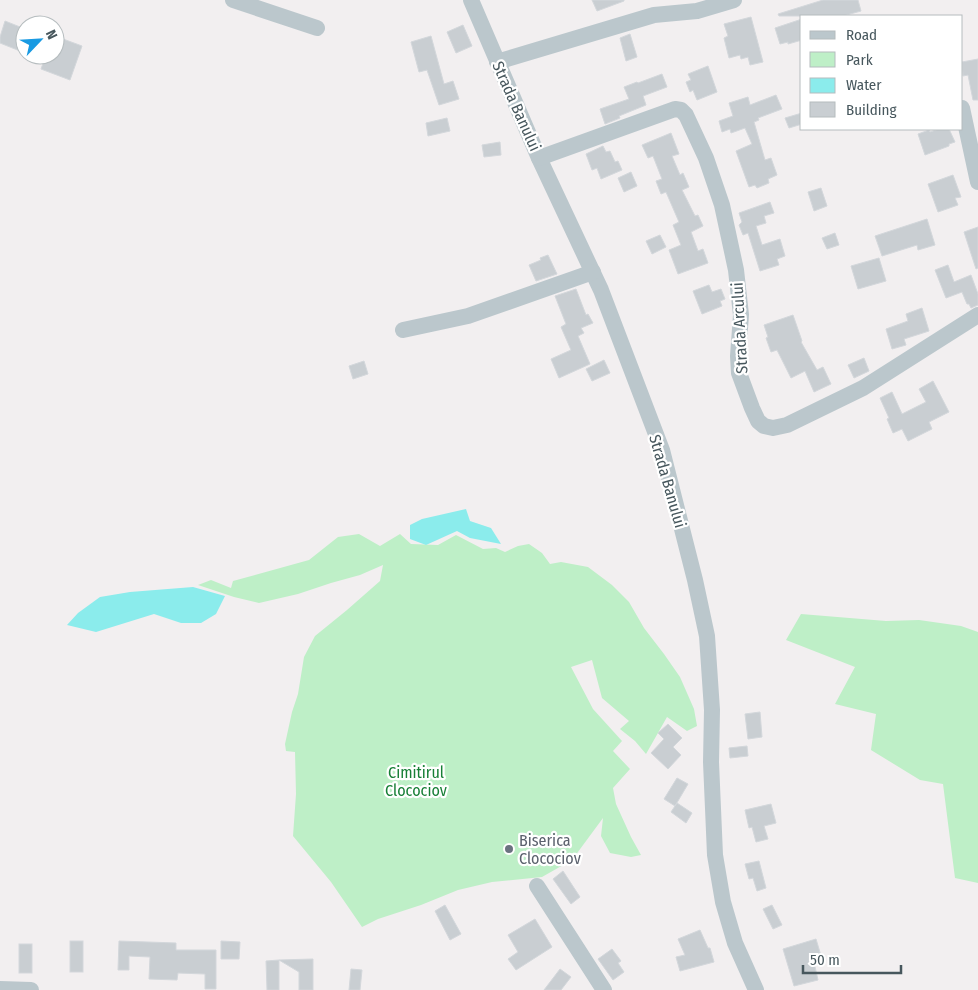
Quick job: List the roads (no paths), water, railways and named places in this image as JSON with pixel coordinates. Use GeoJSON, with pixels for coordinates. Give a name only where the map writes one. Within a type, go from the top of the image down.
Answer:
{"type":"FeatureCollection","features":[{"type":"Feature","properties":{"kind":"street"},"geometry":{"type":"LineString","coordinates":[[233,0],[317,28]]}},
{"type":"Feature","properties":{"kind":"street","name":"Strada Banului"},"geometry":{"type":"LineString","coordinates":[[471,0],[539,158],[601,290],[662,450],[696,580],[707,636],[712,710],[711,762],[715,855],[723,902],[735,943],[756,990]]}},
{"type":"Feature","properties":{"kind":"street"},"geometry":{"type":"LineString","coordinates":[[497,62],[654,16],[697,11],[734,0]]}},
{"type":"Feature","properties":{"kind":"street","name":"Strada Arcului"},"geometry":{"type":"LineString","coordinates":[[539,158],[675,109],[681,110],[686,115],[706,158],[722,205],[736,270],[741,315],[738,356],[739,373],[758,421],[764,426],[773,428],[787,425],[863,388],[978,315]]}},
{"type":"Feature","properties":{"kind":"street"},"geometry":{"type":"LineString","coordinates":[[963,113],[978,182]]}},
{"type":"Feature","properties":{"kind":"street"},"geometry":{"type":"LineString","coordinates":[[403,330],[468,316],[593,272]]}},
{"type":"Feature","properties":{"kind":"street"},"geometry":{"type":"LineString","coordinates":[[538,886],[604,990]]}},
{"type":"Feature","properties":{"kind":"street"},"geometry":{"type":"LineString","coordinates":[[0,989],[31,990]]}},
{"type":"Feature","properties":{"kind":"water"},"geometry":{"type":"Polygon","coordinates":[[[466,509],[470,521],[491,528],[501,544],[470,538],[457,531],[426,545],[410,539],[410,525],[422,519],[466,509]]]}},
{"type":"Feature","properties":{"kind":"water"},"geometry":{"type":"Polygon","coordinates":[[[193,587],[225,596],[216,614],[201,623],[181,623],[154,614],[96,632],[67,625],[78,613],[100,597],[130,592],[193,587]]]}},
{"type":"Feature","properties":{"kind":"place","name":"Biserica Clocociov"},"geometry":{"type":"Point","coordinates":[509,849]}},
{"type":"Feature","properties":{"kind":"park label","name":"Cimitirul Clocociov"},"geometry":{"type":"Point","coordinates":[416,781]}}]}
